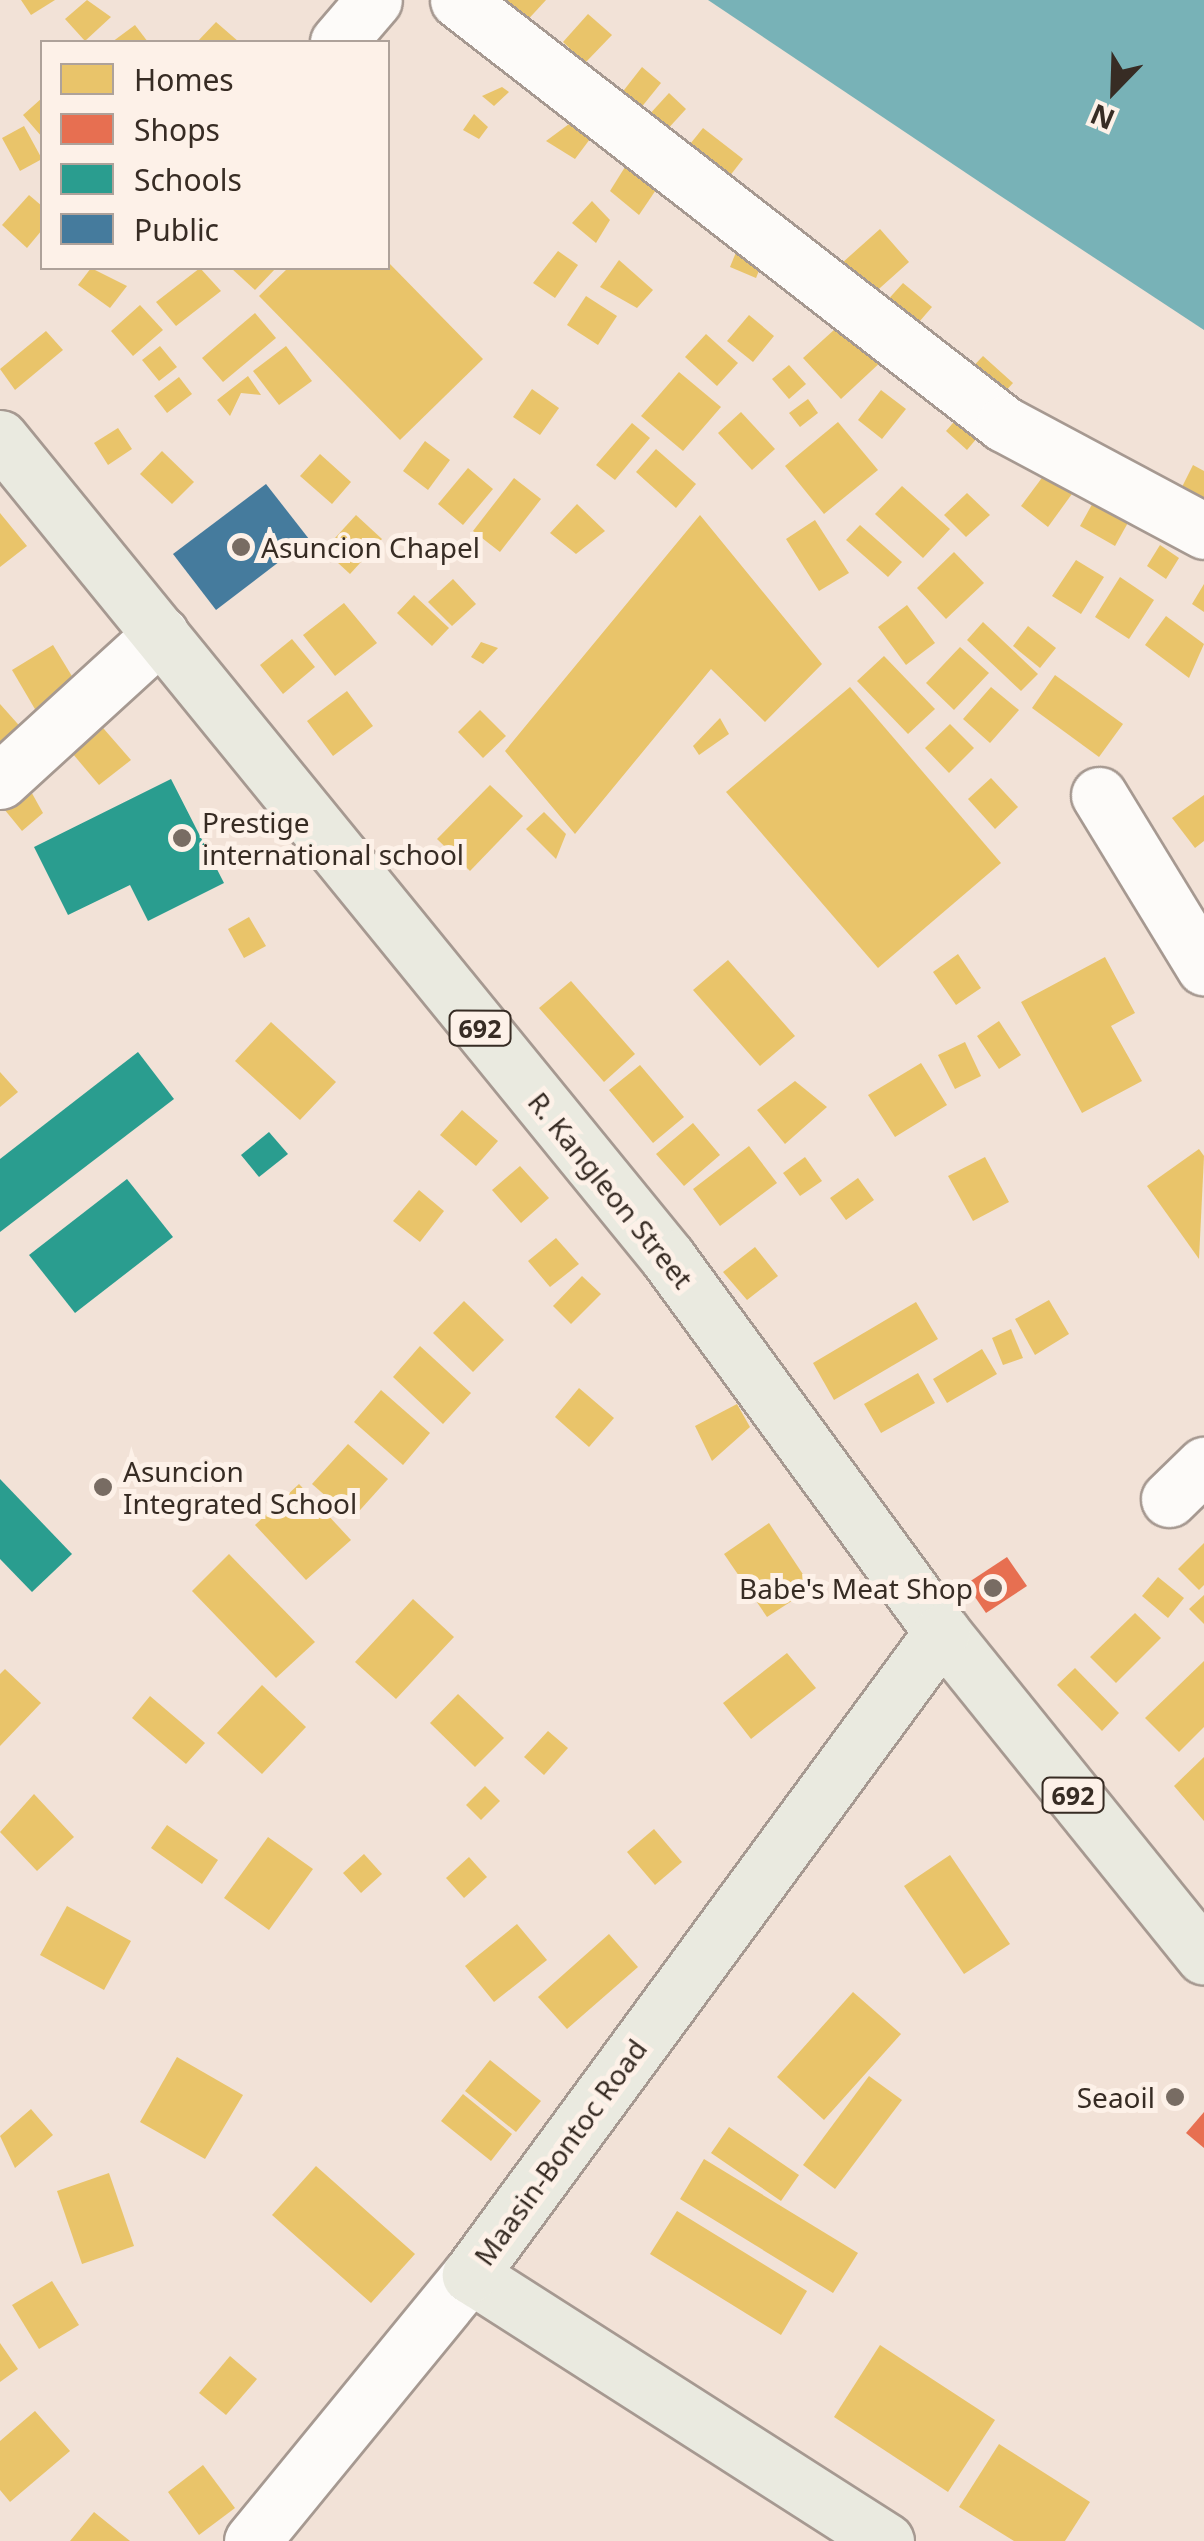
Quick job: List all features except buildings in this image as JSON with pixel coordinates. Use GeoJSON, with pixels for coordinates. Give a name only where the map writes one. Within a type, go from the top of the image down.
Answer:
{"type":"FeatureCollection","features":[{"type":"Feature","properties":{"kind":"main road","name":"R. Kangleon Street"},"geometry":{"type":"LineString","coordinates":[[0,438],[668,1258],[942,1632],[1204,1957]]}},
{"type":"Feature","properties":{"kind":"main road","name":"Maasin-Bontoc Road"},"geometry":{"type":"LineString","coordinates":[[886,2541],[470,2275],[942,1632]]}},
{"type":"Feature","properties":{"kind":"street"},"geometry":{"type":"LineString","coordinates":[[340,40],[374,0]]}},
{"type":"Feature","properties":{"kind":"street"},"geometry":{"type":"LineString","coordinates":[[458,0],[1004,424],[1204,531]]}},
{"type":"Feature","properties":{"kind":"street"},"geometry":{"type":"LineString","coordinates":[[0,782],[160,634]]}},
{"type":"Feature","properties":{"kind":"street"},"geometry":{"type":"LineString","coordinates":[[1099,795],[1204,967]]}},
{"type":"Feature","properties":{"kind":"street"},"geometry":{"type":"LineString","coordinates":[[252,2541],[470,2275]]}},
{"type":"Feature","properties":{"kind":"water"},"geometry":{"type":"Polygon","coordinates":[[[708,0],[1204,0],[1204,330],[999,195],[708,0]]]}},
{"type":"Feature","properties":{"kind":"place","name":"Asuncion Chapel"},"geometry":{"type":"Point","coordinates":[241,547]}},
{"type":"Feature","properties":{"kind":"place","name":"Prestige international school"},"geometry":{"type":"Point","coordinates":[182,838]}},
{"type":"Feature","properties":{"kind":"place","name":"Asuncion Integrated School"},"geometry":{"type":"Point","coordinates":[103,1487]}},
{"type":"Feature","properties":{"kind":"place","name":"Babe's Meat Shop"},"geometry":{"type":"Point","coordinates":[993,1588]}},
{"type":"Feature","properties":{"kind":"place","name":"Seaoil"},"geometry":{"type":"Point","coordinates":[1175,2097]}}]}
